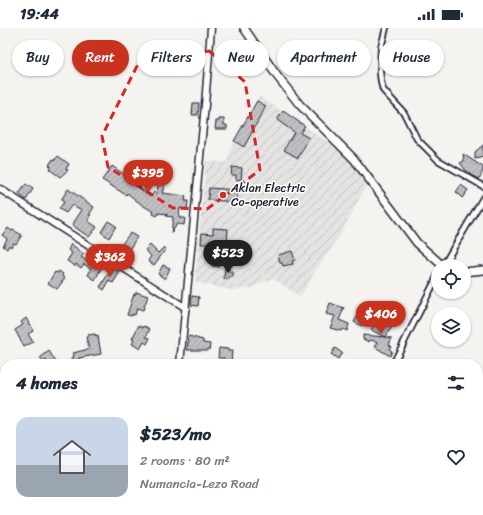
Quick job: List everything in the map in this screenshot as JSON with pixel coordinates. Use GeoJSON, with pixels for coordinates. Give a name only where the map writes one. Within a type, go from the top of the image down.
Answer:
{"type":"FeatureCollection","features":[{"type":"Feature","properties":{"kind":"main road"},"geometry":{"type":"LineString","coordinates":[[181,359],[211,28]]}},
{"type":"Feature","properties":{"kind":"main road"},"geometry":{"type":"LineString","coordinates":[[244,28],[277,76],[300,105],[354,159],[417,243],[435,259]]}},
{"type":"Feature","properties":{"kind":"main road"},"geometry":{"type":"LineString","coordinates":[[0,189],[186,308]]}},
{"type":"Feature","properties":{"kind":"main road"},"geometry":{"type":"LineString","coordinates":[[471,271],[483,270]]}},
{"type":"Feature","properties":{"kind":"street"},"geometry":{"type":"LineString","coordinates":[[386,28],[381,47],[380,72],[383,90],[404,113],[417,139],[422,145],[438,160],[483,186]]}},
{"type":"Feature","properties":{"kind":"street"},"geometry":{"type":"LineString","coordinates":[[447,259],[483,198]]}},
{"type":"Feature","properties":{"kind":"street"},"geometry":{"type":"LineString","coordinates":[[396,359],[431,289]]}},
{"type":"Feature","properties":{"kind":"highlighted area"},"geometry":{"type":"Polygon","coordinates":[[[209,51],[245,82],[260,170],[207,209],[173,208],[108,167],[102,136],[139,62],[209,51]]]}},
{"type":"Feature","properties":{"kind":"shaded area"},"geometry":{"type":"Polygon","coordinates":[[[259,96],[344,153],[367,184],[339,237],[316,270],[300,297],[273,278],[251,288],[231,290],[195,282],[206,161],[227,162],[232,145],[259,96]]]}},
{"type":"Feature","properties":{"kind":"building"},"geometry":{"type":"Polygon","coordinates":[[[257,101],[266,106],[244,147],[234,141],[257,101]]]}},
{"type":"Feature","properties":{"kind":"building"},"geometry":{"type":"Polygon","coordinates":[[[193,103],[199,103],[198,115],[192,115],[193,103]]]}},
{"type":"Feature","properties":{"kind":"building"},"geometry":{"type":"Polygon","coordinates":[[[283,111],[305,126],[300,133],[309,138],[298,158],[284,150],[294,132],[277,120],[283,111]]]}},
{"type":"Feature","properties":{"kind":"building"},"geometry":{"type":"Polygon","coordinates":[[[219,119],[224,119],[224,125],[227,125],[227,129],[215,129],[216,121],[219,121],[219,119]]]}},
{"type":"Feature","properties":{"kind":"building"},"geometry":{"type":"Polygon","coordinates":[[[483,145],[483,156],[475,159],[475,152],[483,145]]]}},
{"type":"Feature","properties":{"kind":"building"},"geometry":{"type":"Polygon","coordinates":[[[463,154],[483,167],[483,171],[479,179],[468,173],[460,163],[464,161],[463,154]]]}},
{"type":"Feature","properties":{"kind":"building"},"geometry":{"type":"Polygon","coordinates":[[[58,156],[69,164],[66,169],[68,170],[60,177],[49,169],[51,166],[49,165],[53,159],[55,160],[58,156]]]}},
{"type":"Feature","properties":{"kind":"building"},"geometry":{"type":"Polygon","coordinates":[[[142,162],[157,171],[153,178],[147,174],[139,188],[151,196],[154,192],[156,194],[159,183],[165,184],[162,193],[186,196],[185,201],[188,201],[187,209],[180,208],[179,218],[185,218],[184,225],[177,224],[171,234],[173,217],[166,216],[167,214],[159,213],[157,216],[153,214],[154,212],[127,193],[126,195],[102,180],[112,166],[134,181],[141,170],[138,168],[142,162]]]}},
{"type":"Feature","properties":{"kind":"building"},"geometry":{"type":"Polygon","coordinates":[[[232,167],[242,168],[241,180],[236,179],[236,175],[231,175],[232,167]]]}},
{"type":"Feature","properties":{"kind":"building"},"geometry":{"type":"Polygon","coordinates":[[[26,184],[33,189],[26,200],[19,194],[26,184]]]}},
{"type":"Feature","properties":{"kind":"building"},"geometry":{"type":"Polygon","coordinates":[[[461,185],[468,190],[462,198],[456,192],[461,185]]]}},
{"type":"Feature","properties":{"kind":"building","name":"Aklan Electric Co-operative"},"geometry":{"type":"Polygon","coordinates":[[[209,188],[238,190],[237,202],[208,200],[209,188]]]}},
{"type":"Feature","properties":{"kind":"building"},"geometry":{"type":"Polygon","coordinates":[[[68,189],[94,207],[89,215],[91,215],[88,221],[97,227],[89,237],[72,225],[82,210],[72,205],[66,213],[59,209],[64,202],[61,200],[68,189]]]}},
{"type":"Feature","properties":{"kind":"building"},"geometry":{"type":"Polygon","coordinates":[[[108,221],[116,226],[109,238],[101,232],[108,221]]]}},
{"type":"Feature","properties":{"kind":"building"},"geometry":{"type":"Polygon","coordinates":[[[8,228],[22,235],[16,244],[13,243],[11,247],[9,245],[7,249],[3,246],[7,239],[2,235],[8,228]]]}},
{"type":"Feature","properties":{"kind":"building"},"geometry":{"type":"Polygon","coordinates":[[[213,228],[228,229],[226,259],[219,259],[219,267],[211,266],[212,244],[201,244],[202,233],[213,234],[213,228]]]}},
{"type":"Feature","properties":{"kind":"building"},"geometry":{"type":"Polygon","coordinates":[[[130,233],[137,237],[127,253],[119,248],[130,233]]]}},
{"type":"Feature","properties":{"kind":"building"},"geometry":{"type":"Polygon","coordinates":[[[71,244],[84,254],[81,257],[92,264],[96,258],[102,262],[101,264],[103,265],[95,280],[88,275],[91,269],[84,264],[81,268],[76,264],[75,266],[67,261],[72,253],[68,250],[71,244]]]}},
{"type":"Feature","properties":{"kind":"building"},"geometry":{"type":"Polygon","coordinates":[[[150,245],[158,253],[164,247],[166,249],[154,265],[148,261],[151,256],[145,250],[150,245]]]}},
{"type":"Feature","properties":{"kind":"building"},"geometry":{"type":"Polygon","coordinates":[[[292,251],[295,260],[292,261],[293,264],[283,266],[282,263],[280,263],[278,255],[292,251]]]}},
{"type":"Feature","properties":{"kind":"building"},"geometry":{"type":"Polygon","coordinates":[[[163,265],[170,268],[165,279],[158,274],[163,265]]]}},
{"type":"Feature","properties":{"kind":"building"},"geometry":{"type":"Polygon","coordinates":[[[112,268],[120,272],[113,283],[109,281],[104,290],[100,287],[112,268]]]}},
{"type":"Feature","properties":{"kind":"building"},"geometry":{"type":"Polygon","coordinates":[[[225,268],[229,268],[229,272],[233,272],[233,277],[224,279],[225,268]]]}},
{"type":"Feature","properties":{"kind":"building"},"geometry":{"type":"Polygon","coordinates":[[[59,271],[65,278],[57,289],[48,283],[55,272],[58,273],[59,271]]]}},
{"type":"Feature","properties":{"kind":"building"},"geometry":{"type":"Polygon","coordinates":[[[136,292],[148,296],[143,310],[137,308],[135,315],[127,315],[134,294],[136,294],[136,292]]]}},
{"type":"Feature","properties":{"kind":"building"},"geometry":{"type":"Polygon","coordinates":[[[192,296],[199,297],[198,306],[191,305],[192,296]]]}},
{"type":"Feature","properties":{"kind":"building"},"geometry":{"type":"Polygon","coordinates":[[[330,303],[344,308],[339,320],[349,324],[347,331],[343,329],[341,331],[330,328],[335,316],[326,314],[330,303]]]}},
{"type":"Feature","properties":{"kind":"building"},"geometry":{"type":"Polygon","coordinates":[[[375,316],[390,321],[384,322],[392,327],[385,337],[371,330],[377,322],[371,323],[375,316]]]}},
{"type":"Feature","properties":{"kind":"building"},"geometry":{"type":"Polygon","coordinates":[[[357,317],[363,319],[367,323],[363,324],[362,326],[354,322],[357,317]]]}},
{"type":"Feature","properties":{"kind":"building"},"geometry":{"type":"Polygon","coordinates":[[[26,318],[33,331],[28,334],[33,342],[24,347],[15,330],[23,325],[21,322],[26,318]]]}},
{"type":"Feature","properties":{"kind":"building"},"geometry":{"type":"Polygon","coordinates":[[[139,325],[143,328],[144,326],[150,329],[146,337],[150,338],[147,344],[144,342],[140,349],[132,344],[134,340],[132,339],[139,325]]]}},
{"type":"Feature","properties":{"kind":"building"},"geometry":{"type":"Polygon","coordinates":[[[95,334],[96,337],[98,336],[101,354],[79,359],[71,359],[74,357],[73,353],[89,349],[86,337],[88,337],[88,335],[95,334]]]}},
{"type":"Feature","properties":{"kind":"building"},"geometry":{"type":"Polygon","coordinates":[[[363,335],[392,338],[389,345],[391,346],[389,349],[392,351],[390,356],[375,347],[378,342],[370,340],[369,342],[363,339],[363,335]]]}},
{"type":"Feature","properties":{"kind":"building"},"geometry":{"type":"Polygon","coordinates":[[[189,336],[203,340],[203,343],[210,344],[209,350],[187,350],[189,336]]]}},
{"type":"Feature","properties":{"kind":"building"},"geometry":{"type":"Polygon","coordinates":[[[219,348],[232,351],[231,359],[218,358],[219,348]]]}},
{"type":"Feature","properties":{"kind":"building"},"geometry":{"type":"Polygon","coordinates":[[[335,348],[342,353],[338,359],[331,354],[335,348]]]}},
{"type":"Feature","properties":{"kind":"building"},"geometry":{"type":"Polygon","coordinates":[[[49,351],[54,359],[41,359],[40,358],[49,351]]]}},
{"type":"Feature","properties":{"kind":"place","name":"Aklan Electric Co-operative"},"geometry":{"type":"Point","coordinates":[223,195]}}]}
